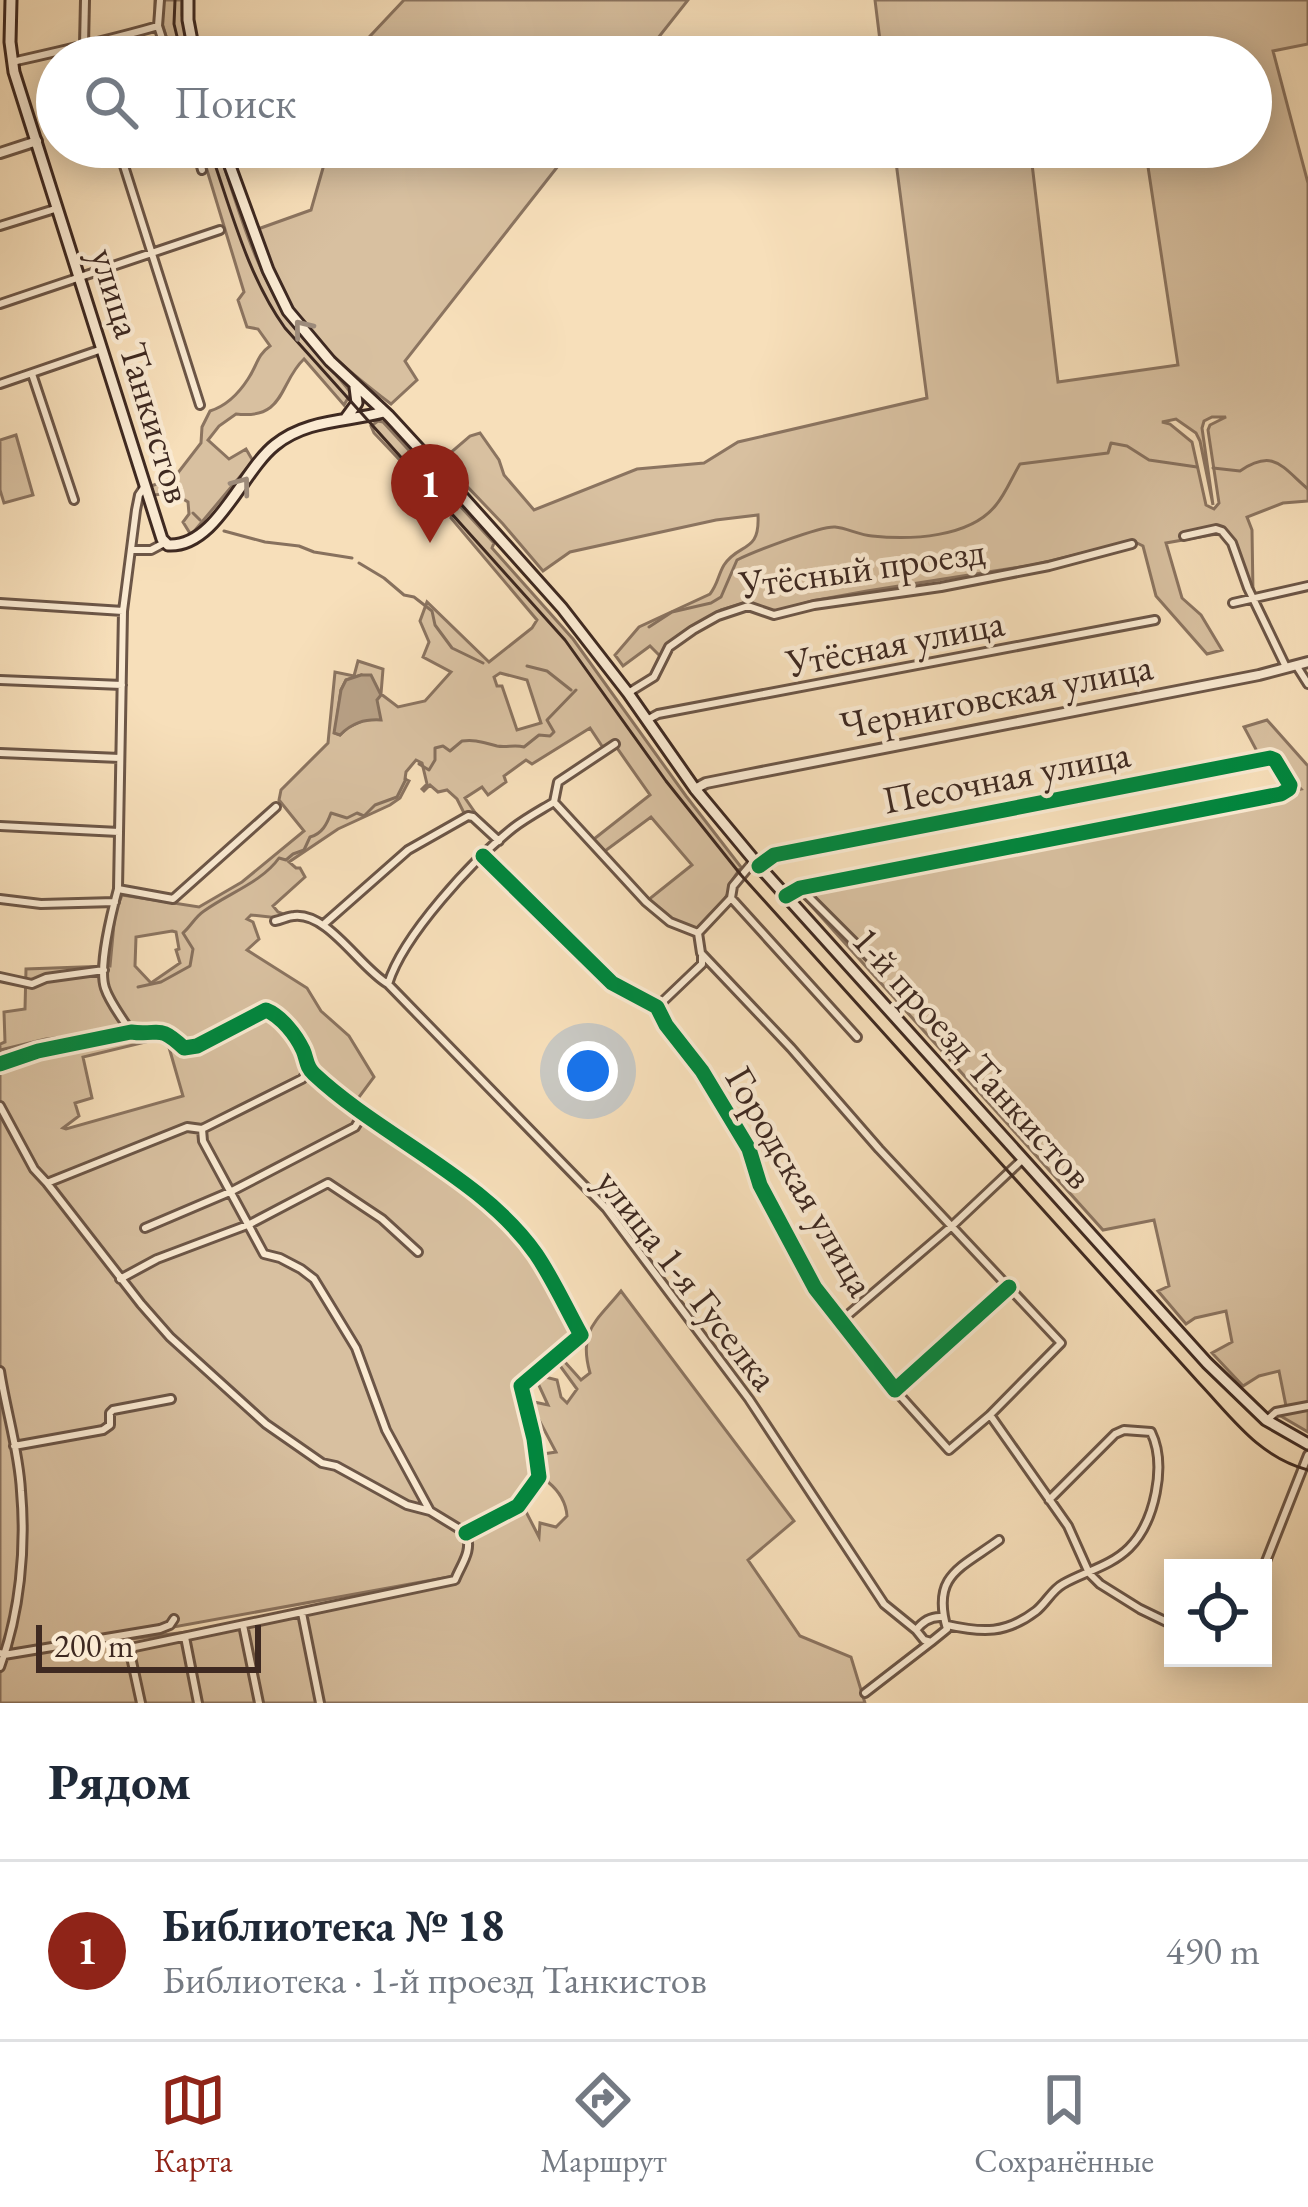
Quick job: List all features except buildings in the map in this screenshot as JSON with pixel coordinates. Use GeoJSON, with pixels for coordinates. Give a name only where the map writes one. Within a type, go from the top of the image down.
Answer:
{"type":"FeatureCollection","features":[{"type":"Feature","properties":{"kind":"main road","name":"улица Танкистов"},"geometry":{"type":"LineString","coordinates":[[11,0],[11,69],[36,138]]}},
{"type":"Feature","properties":{"kind":"main road"},"geometry":{"type":"LineString","coordinates":[[188,0],[191,36]]}},
{"type":"Feature","properties":{"kind":"main road","name":"улица Танкистов"},"geometry":{"type":"LineString","coordinates":[[45,168],[162,539],[168,545],[193,541],[211,526],[274,445],[319,423],[384,412]]}},
{"type":"Feature","properties":{"kind":"main road","name":"1-й проезд Танкистов"},"geometry":{"type":"LineString","coordinates":[[231,168],[279,296],[312,340],[541,584],[757,864],[1207,1363],[1266,1420],[1308,1444]]}},
{"type":"Feature","properties":{"kind":"main road"},"geometry":{"type":"LineString","coordinates":[[346,418],[356,403],[356,387]]}},
{"type":"Feature","properties":{"kind":"street"},"geometry":{"type":"LineString","coordinates":[[84,36],[85,0]]}},
{"type":"Feature","properties":{"kind":"street"},"geometry":{"type":"LineString","coordinates":[[160,0],[161,36]]}},
{"type":"Feature","properties":{"kind":"street"},"geometry":{"type":"LineString","coordinates":[[123,36],[158,26]]}},
{"type":"Feature","properties":{"kind":"street"},"geometry":{"type":"LineString","coordinates":[[11,69],[36,61]]}},
{"type":"Feature","properties":{"kind":"street"},"geometry":{"type":"LineString","coordinates":[[0,153],[36,141]]}},
{"type":"Feature","properties":{"kind":"street"},"geometry":{"type":"LineString","coordinates":[[125,168],[200,405]]}},
{"type":"Feature","properties":{"kind":"street"},"geometry":{"type":"LineString","coordinates":[[0,226],[58,208]]}},
{"type":"Feature","properties":{"kind":"street"},"geometry":{"type":"LineString","coordinates":[[0,304],[220,230]]}},
{"type":"Feature","properties":{"kind":"street"},"geometry":{"type":"LineString","coordinates":[[0,384],[102,349]]}},
{"type":"Feature","properties":{"kind":"street"},"geometry":{"type":"LineString","coordinates":[[32,374],[74,500]]}},
{"type":"Feature","properties":{"kind":"street"},"geometry":{"type":"LineString","coordinates":[[130,1032],[106,992],[104,970],[118,889],[123,611],[139,495],[146,486]]}},
{"type":"Feature","properties":{"kind":"street"},"geometry":{"type":"LineString","coordinates":[[1184,536],[1222,531],[1291,666],[1308,684]]}},
{"type":"Feature","properties":{"kind":"street"},"geometry":{"type":"LineString","coordinates":[[131,550],[151,550],[166,542]]}},
{"type":"Feature","properties":{"kind":"street","name":"Утёсный проезд"},"geometry":{"type":"LineString","coordinates":[[628,693],[654,677],[669,647],[718,616],[748,606],[774,615],[1049,566],[1132,544]]}},
{"type":"Feature","properties":{"kind":"street"},"geometry":{"type":"LineString","coordinates":[[1233,603],[1308,586]]}},
{"type":"Feature","properties":{"kind":"street"},"geometry":{"type":"LineString","coordinates":[[0,604],[123,611]]}},
{"type":"Feature","properties":{"kind":"street","name":"Утёсная улица"},"geometry":{"type":"LineString","coordinates":[[647,720],[658,714],[1155,620]]}},
{"type":"Feature","properties":{"kind":"street","name":"Черниговская улица"},"geometry":{"type":"LineString","coordinates":[[695,789],[706,783],[1308,662]]}},
{"type":"Feature","properties":{"kind":"street"},"geometry":{"type":"LineString","coordinates":[[0,680],[122,685]]}},
{"type":"Feature","properties":{"kind":"street"},"geometry":{"type":"LineString","coordinates":[[388,984],[410,938],[483,856],[515,826],[554,802],[559,782],[615,744]]}},
{"type":"Feature","properties":{"kind":"street"},"geometry":{"type":"LineString","coordinates":[[0,753],[120,758]]}},
{"type":"Feature","properties":{"kind":"street","name":"Песочная улица"},"geometry":{"type":"LineString","coordinates":[[757,864],[774,855],[1270,758],[1290,785],[1281,794],[800,888]]}},
{"type":"Feature","properties":{"kind":"street"},"geometry":{"type":"LineString","coordinates":[[554,802],[646,902],[670,922],[698,933]]}},
{"type":"Feature","properties":{"kind":"street"},"geometry":{"type":"LineString","coordinates":[[118,889],[173,899],[276,807]]}},
{"type":"Feature","properties":{"kind":"street"},"geometry":{"type":"LineString","coordinates":[[275,921],[301,915],[324,924],[408,850],[468,817],[499,842]]}},
{"type":"Feature","properties":{"kind":"street"},"geometry":{"type":"LineString","coordinates":[[0,826],[119,832]]}},
{"type":"Feature","properties":{"kind":"street","name":"Городская улица"},"geometry":{"type":"LineString","coordinates":[[483,856],[612,983],[657,1007],[732,1118],[749,1149],[760,1185],[814,1288],[949,1450],[1061,1343],[701,953]]}},
{"type":"Feature","properties":{"kind":"street"},"geometry":{"type":"LineString","coordinates":[[698,933],[731,898],[733,886],[757,864]]}},
{"type":"Feature","properties":{"kind":"street"},"geometry":{"type":"LineString","coordinates":[[786,896],[800,888],[883,971]]}},
{"type":"Feature","properties":{"kind":"street"},"geometry":{"type":"LineString","coordinates":[[731,898],[856,1037]]}},
{"type":"Feature","properties":{"kind":"street"},"geometry":{"type":"LineString","coordinates":[[0,899],[41,904],[115,902]]}},
{"type":"Feature","properties":{"kind":"street","name":"улица 1-я Гуселка"},"geometry":{"type":"LineString","coordinates":[[324,924],[606,1208],[749,1399],[884,1604],[931,1642]]}},
{"type":"Feature","properties":{"kind":"street"},"geometry":{"type":"LineString","coordinates":[[657,1007],[702,964],[698,933]]}},
{"type":"Feature","properties":{"kind":"street"},"geometry":{"type":"LineString","coordinates":[[0,977],[32,984],[104,970]]}},
{"type":"Feature","properties":{"kind":"street"},"geometry":{"type":"LineString","coordinates":[[0,1064],[130,1032],[167,1032],[184,1048],[211,1040],[266,1010],[274,1012],[303,1051],[309,1071],[501,1216],[535,1252],[580,1335],[521,1386],[539,1477],[518,1506],[466,1533]]}},
{"type":"Feature","properties":{"kind":"street"},"geometry":{"type":"LineString","coordinates":[[47,1183],[187,1127],[202,1129],[302,1079],[309,1071]]}},
{"type":"Feature","properties":{"kind":"street"},"geometry":{"type":"LineString","coordinates":[[0,1106],[34,1169],[170,1336],[266,1424],[322,1463],[337,1466],[407,1505],[430,1510],[466,1533],[469,1541],[466,1562],[455,1580],[135,1647],[131,1650],[141,1703]]}},
{"type":"Feature","properties":{"kind":"street"},"geometry":{"type":"LineString","coordinates":[[145,1228],[232,1191],[355,1126],[363,1114]]}},
{"type":"Feature","properties":{"kind":"street"},"geometry":{"type":"LineString","coordinates":[[202,1129],[203,1141],[264,1254],[314,1279],[356,1348],[386,1430],[430,1510]]}},
{"type":"Feature","properties":{"kind":"street"},"geometry":{"type":"LineString","coordinates":[[842,1320],[1024,1158]]}},
{"type":"Feature","properties":{"kind":"street"},"geometry":{"type":"LineString","coordinates":[[120,1279],[157,1259],[250,1224],[328,1183],[382,1219],[418,1252]]}},
{"type":"Feature","properties":{"kind":"street"},"geometry":{"type":"LineString","coordinates":[[895,1390],[1009,1287]]}},
{"type":"Feature","properties":{"kind":"street"},"geometry":{"type":"LineString","coordinates":[[0,1371],[22,1490],[21,1567],[0,1667]]}},
{"type":"Feature","properties":{"kind":"street"},"geometry":{"type":"LineString","coordinates":[[14,1446],[103,1430],[110,1425],[113,1410],[171,1399]]}},
{"type":"Feature","properties":{"kind":"street"},"geometry":{"type":"LineString","coordinates":[[1266,1420],[1276,1412],[1308,1406]]}},
{"type":"Feature","properties":{"kind":"street"},"geometry":{"type":"LineString","coordinates":[[990,1415],[1068,1526],[1089,1573],[1164,1620]]}},
{"type":"Feature","properties":{"kind":"street"},"geometry":{"type":"LineString","coordinates":[[916,1630],[931,1618],[981,1633],[1006,1628],[1038,1610],[1059,1586],[1129,1548],[1154,1502],[1159,1462],[1151,1432],[1115,1434],[1049,1499]]}},
{"type":"Feature","properties":{"kind":"street"},"geometry":{"type":"LineString","coordinates":[[1267,1559],[1308,1455]]}},
{"type":"Feature","properties":{"kind":"street"},"geometry":{"type":"LineString","coordinates":[[865,1693],[941,1636],[945,1621],[942,1592],[953,1572],[999,1540]]}},
{"type":"Feature","properties":{"kind":"street"},"geometry":{"type":"LineString","coordinates":[[302,1613],[320,1703]]}},
{"type":"Feature","properties":{"kind":"street"},"geometry":{"type":"LineString","coordinates":[[2,1654],[160,1629],[174,1618]]}},
{"type":"Feature","properties":{"kind":"street"},"geometry":{"type":"LineString","coordinates":[[243,1624],[259,1703]]}},
{"type":"Feature","properties":{"kind":"street"},"geometry":{"type":"LineString","coordinates":[[185,1636],[198,1703]]}},
{"type":"Feature","properties":{"kind":"shaded area"},"geometry":{"type":"Polygon","coordinates":[[[155,0],[182,0],[186,36],[166,36],[155,21],[155,0]]]}},
{"type":"Feature","properties":{"kind":"shaded area"},"geometry":{"type":"Polygon","coordinates":[[[404,0],[688,0],[660,36],[370,36],[404,0]]]}},
{"type":"Feature","properties":{"kind":"shaded area"},"geometry":{"type":"Polygon","coordinates":[[[875,0],[1308,0],[1308,44],[1273,51],[1308,183],[1308,501],[1283,503],[1247,517],[1252,530],[1253,593],[1228,532],[1166,543],[1182,598],[1201,615],[1222,650],[1207,654],[1156,596],[1143,546],[1133,541],[1033,565],[867,591],[774,612],[747,602],[721,610],[692,628],[661,657],[650,646],[623,666],[615,655],[639,627],[710,594],[724,565],[756,536],[758,515],[570,552],[543,571],[442,460],[480,433],[504,475],[534,510],[637,469],[704,463],[738,442],[927,398],[897,168],[1033,168],[1058,382],[1178,365],[1148,168],[1272,168],[1272,36],[879,36],[875,0]],[[1212,417],[1202,428],[1213,505],[1196,433],[1176,419],[1162,422],[1192,442],[1206,505],[1214,509],[1219,503],[1210,425],[1226,417],[1212,417]]]}},
{"type":"Feature","properties":{"kind":"shaded area"},"geometry":{"type":"Polygon","coordinates":[[[206,168],[225,168],[248,237],[278,302],[351,393],[344,405],[304,359],[273,405],[252,414],[236,414],[219,426],[208,440],[229,459],[246,449],[253,461],[191,535],[183,522],[189,514],[188,502],[173,493],[154,495],[151,486],[174,478],[201,443],[210,411],[236,394],[270,346],[258,329],[247,327],[238,300],[244,292],[206,168]]]}},
{"type":"Feature","properties":{"kind":"shaded area"},"geometry":{"type":"Polygon","coordinates":[[[323,168],[557,168],[405,361],[417,380],[391,404],[315,338],[278,282],[258,229],[311,210],[323,168]]]}},
{"type":"Feature","properties":{"kind":"shaded area"},"geometry":{"type":"Polygon","coordinates":[[[383,422],[494,543],[492,548],[573,639],[741,867],[719,907],[701,926],[684,927],[648,900],[692,865],[651,817],[605,851],[594,839],[650,795],[617,748],[602,746],[590,728],[532,764],[526,760],[488,795],[482,787],[465,798],[476,814],[465,815],[447,790],[438,792],[430,785],[424,791],[422,763],[416,760],[406,772],[409,781],[400,798],[338,829],[289,862],[305,877],[273,906],[286,915],[247,919],[253,922],[259,939],[247,950],[307,988],[321,1011],[349,1036],[374,1077],[356,1101],[452,1172],[544,1271],[584,1328],[541,1376],[557,1380],[567,1403],[577,1389],[558,1363],[564,1361],[581,1380],[590,1373],[588,1336],[621,1291],[794,1521],[748,1560],[800,1636],[851,1657],[865,1703],[0,1703],[0,1044],[5,1042],[4,1012],[25,1009],[26,969],[110,966],[115,913],[122,895],[199,907],[242,882],[304,831],[279,800],[281,790],[328,743],[335,672],[354,676],[358,661],[383,669],[381,694],[398,707],[425,701],[451,672],[423,657],[429,642],[420,621],[427,602],[489,662],[537,620],[452,515],[371,426],[383,422]],[[500,673],[494,677],[497,686],[502,686],[517,730],[541,723],[527,680],[500,673]],[[361,675],[346,680],[335,733],[340,735],[366,719],[361,675]],[[176,932],[136,937],[135,966],[151,983],[180,963],[176,932]],[[166,1037],[83,1057],[92,1098],[75,1103],[79,1116],[63,1128],[183,1096],[166,1037]],[[537,1381],[521,1399],[538,1488],[523,1506],[539,1537],[540,1523],[556,1527],[567,1516],[561,1497],[548,1482],[543,1454],[556,1452],[529,1401],[548,1405],[537,1381]],[[454,1576],[58,1648],[243,1625],[454,1581],[454,1576]]]}},
{"type":"Feature","properties":{"kind":"shaded area"},"geometry":{"type":"Polygon","coordinates":[[[16,435],[33,495],[4,503],[0,440],[16,435]]]}},
{"type":"Feature","properties":{"kind":"shaded area"},"geometry":{"type":"Polygon","coordinates":[[[371,675],[381,695],[377,700],[381,720],[334,733],[341,690],[346,680],[371,675]]]}},
{"type":"Feature","properties":{"kind":"shaded area"},"geometry":{"type":"Polygon","coordinates":[[[1267,720],[1308,766],[1308,1432],[1272,1411],[1286,1406],[1279,1371],[1243,1386],[1212,1353],[1232,1342],[1226,1311],[1186,1324],[1158,1291],[1169,1286],[1154,1220],[1103,1230],[798,891],[1301,789],[1275,755],[1260,757],[1244,727],[1267,720]]]}},
{"type":"Feature","properties":{"kind":"waterway"},"geometry":{"type":"LineString","coordinates":[[649,627],[672,612],[721,597],[737,560],[802,535],[835,527],[872,536],[921,537],[971,524],[996,505],[1020,464],[1108,453],[1111,443],[1127,446],[1149,460],[1197,467]]}},
{"type":"Feature","properties":{"kind":"waterway"},"geometry":{"type":"LineString","coordinates":[[1213,468],[1240,471],[1270,461],[1308,489]]}},
{"type":"Feature","properties":{"kind":"waterway"},"geometry":{"type":"LineString","coordinates":[[193,513],[200,520]]}},
{"type":"Feature","properties":{"kind":"waterway"},"geometry":{"type":"LineString","coordinates":[[224,531],[352,558]]}},
{"type":"Feature","properties":{"kind":"waterway"},"geometry":{"type":"LineString","coordinates":[[359,563],[432,611],[435,625],[452,648],[483,663]]}},
{"type":"Feature","properties":{"kind":"waterway"},"geometry":{"type":"LineString","coordinates":[[527,666],[547,671],[571,690]]}},
{"type":"Feature","properties":{"kind":"waterway"},"geometry":{"type":"LineString","coordinates":[[419,764],[429,770],[435,748],[450,751],[462,741],[524,747],[539,735],[550,736],[554,732],[547,720],[576,690]]}},
{"type":"Feature","properties":{"kind":"waterway"},"geometry":{"type":"LineString","coordinates":[[138,987],[161,982],[190,966],[193,949],[183,933],[201,913],[254,881],[279,858],[286,860],[304,850],[331,813],[364,816],[375,805],[397,797],[406,779]]}},
{"type":"Feature","properties":{"kind":"waterway"},"geometry":{"type":"LineString","coordinates":[[0,1050],[82,1035]]}},
{"type":"Feature","properties":{"kind":"tram line"},"geometry":{"type":"LineString","coordinates":[[175,0],[177,36]]}},
{"type":"Feature","properties":{"kind":"tram line"},"geometry":{"type":"LineString","coordinates":[[216,168],[250,264],[285,328],[565,640],[666,781],[741,875],[1236,1423],[1275,1456],[1308,1470]]}},
{"type":"Feature","properties":{"kind":"cycle path"},"geometry":{"type":"LineString","coordinates":[[759,866],[774,855],[1270,758],[1290,785],[1281,794],[800,888],[786,896]]}},
{"type":"Feature","properties":{"kind":"cycle path"},"geometry":{"type":"LineString","coordinates":[[483,856],[612,983],[657,1007],[749,1149],[760,1185],[815,1288],[895,1390],[1009,1287]]}},
{"type":"Feature","properties":{"kind":"cycle path"},"geometry":{"type":"LineString","coordinates":[[0,1064],[38,1051],[131,1032],[163,1033],[184,1048],[197,1046],[266,1010],[292,1032],[314,1074],[460,1180],[514,1227],[536,1254],[581,1335],[521,1386],[539,1477],[518,1506],[466,1533]]}},
{"type":"Feature","properties":{"kind":"place","name":"Библиотека № 18"},"geometry":{"type":"Point","coordinates":[430,543]}}]}
